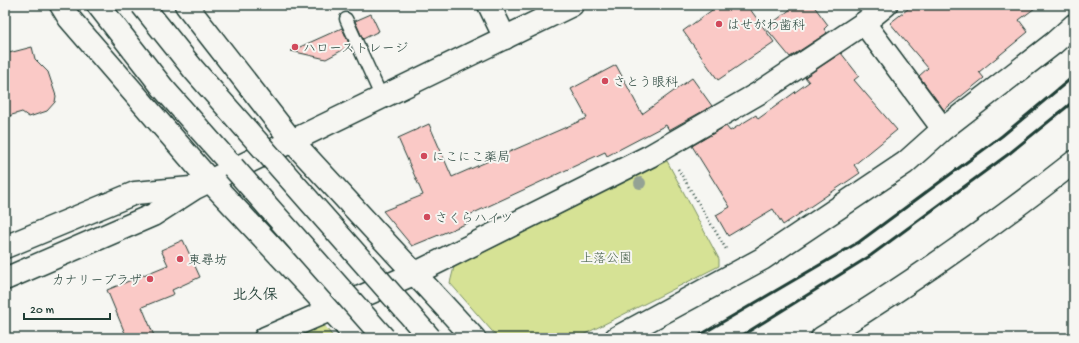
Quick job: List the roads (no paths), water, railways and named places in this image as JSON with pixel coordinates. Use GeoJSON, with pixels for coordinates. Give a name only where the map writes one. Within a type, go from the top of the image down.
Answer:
{"type":"FeatureCollection","features":[{"type":"Feature","properties":{"kind":"street"},"geometry":{"type":"LineString","coordinates":[[61,5],[69,18],[203,184],[332,310],[357,338]]}},
{"type":"Feature","properties":{"kind":"street"},"geometry":{"type":"LineString","coordinates":[[98,5],[163,88],[384,338]]}},
{"type":"Feature","properties":{"kind":"street"},"geometry":{"type":"LineString","coordinates":[[142,5],[194,70],[430,338]]}},
{"type":"Feature","properties":{"kind":"street"},"geometry":{"type":"LineString","coordinates":[[186,5],[292,141],[416,273],[474,338]]}},
{"type":"Feature","properties":{"kind":"street"},"geometry":{"type":"LineString","coordinates":[[489,5],[505,38]]}},
{"type":"Feature","properties":{"kind":"street"},"geometry":{"type":"LineString","coordinates":[[5,279],[153,215],[203,184],[572,5]]}},
{"type":"Feature","properties":{"kind":"street"},"geometry":{"type":"LineString","coordinates":[[265,338],[416,273],[665,148],[759,93],[864,23],[886,5]]}},
{"type":"Feature","properties":{"kind":"street"},"geometry":{"type":"LineString","coordinates":[[864,23],[943,129]]}},
{"type":"Feature","properties":{"kind":"street"},"geometry":{"type":"LineString","coordinates":[[616,338],[762,259],[905,163],[943,129],[1054,43],[1074,25]]}},
{"type":"Feature","properties":{"kind":"street"},"geometry":{"type":"LineString","coordinates":[[822,338],[854,319],[959,247],[1027,199],[1074,162]]}},
{"type":"Feature","properties":{"kind":"street"},"geometry":{"type":"LineString","coordinates":[[5,247],[136,193],[203,184]]}},
{"type":"Feature","properties":{"kind":"lane"},"geometry":{"type":"LineString","coordinates":[[346,19],[382,98]]}},
{"type":"Feature","properties":{"kind":"railway"},"geometry":{"type":"LineString","coordinates":[[695,338],[859,242],[1002,136],[1074,76]]}},
{"type":"Feature","properties":{"kind":"railway"},"geometry":{"type":"LineString","coordinates":[[738,338],[870,256],[1010,153],[1074,101]]}},
{"type":"Feature","properties":{"kind":"place","name":"はせがわ歯科"},"geometry":{"type":"Point","coordinates":[719,24]}},
{"type":"Feature","properties":{"kind":"place","name":"ハローストレージ"},"geometry":{"type":"Point","coordinates":[295,47]}},
{"type":"Feature","properties":{"kind":"place","name":"さとう眼科"},"geometry":{"type":"Point","coordinates":[605,81]}},
{"type":"Feature","properties":{"kind":"place","name":"にこにこ薬局"},"geometry":{"type":"Point","coordinates":[424,156]}},
{"type":"Feature","properties":{"kind":"place","name":"さくらハイツ"},"geometry":{"type":"Point","coordinates":[427,217]}},
{"type":"Feature","properties":{"kind":"place","name":"東尋坊"},"geometry":{"type":"Point","coordinates":[180,259]}},
{"type":"Feature","properties":{"kind":"place","name":"カナリープラザ"},"geometry":{"type":"Point","coordinates":[150,279]}},
{"type":"Feature","properties":{"kind":"district","name":"北久保"},"geometry":{"type":"Point","coordinates":[255,294]}},
{"type":"Feature","properties":{"kind":"park label","name":"上落公園"},"geometry":{"type":"Point","coordinates":[606,257]}}]}
